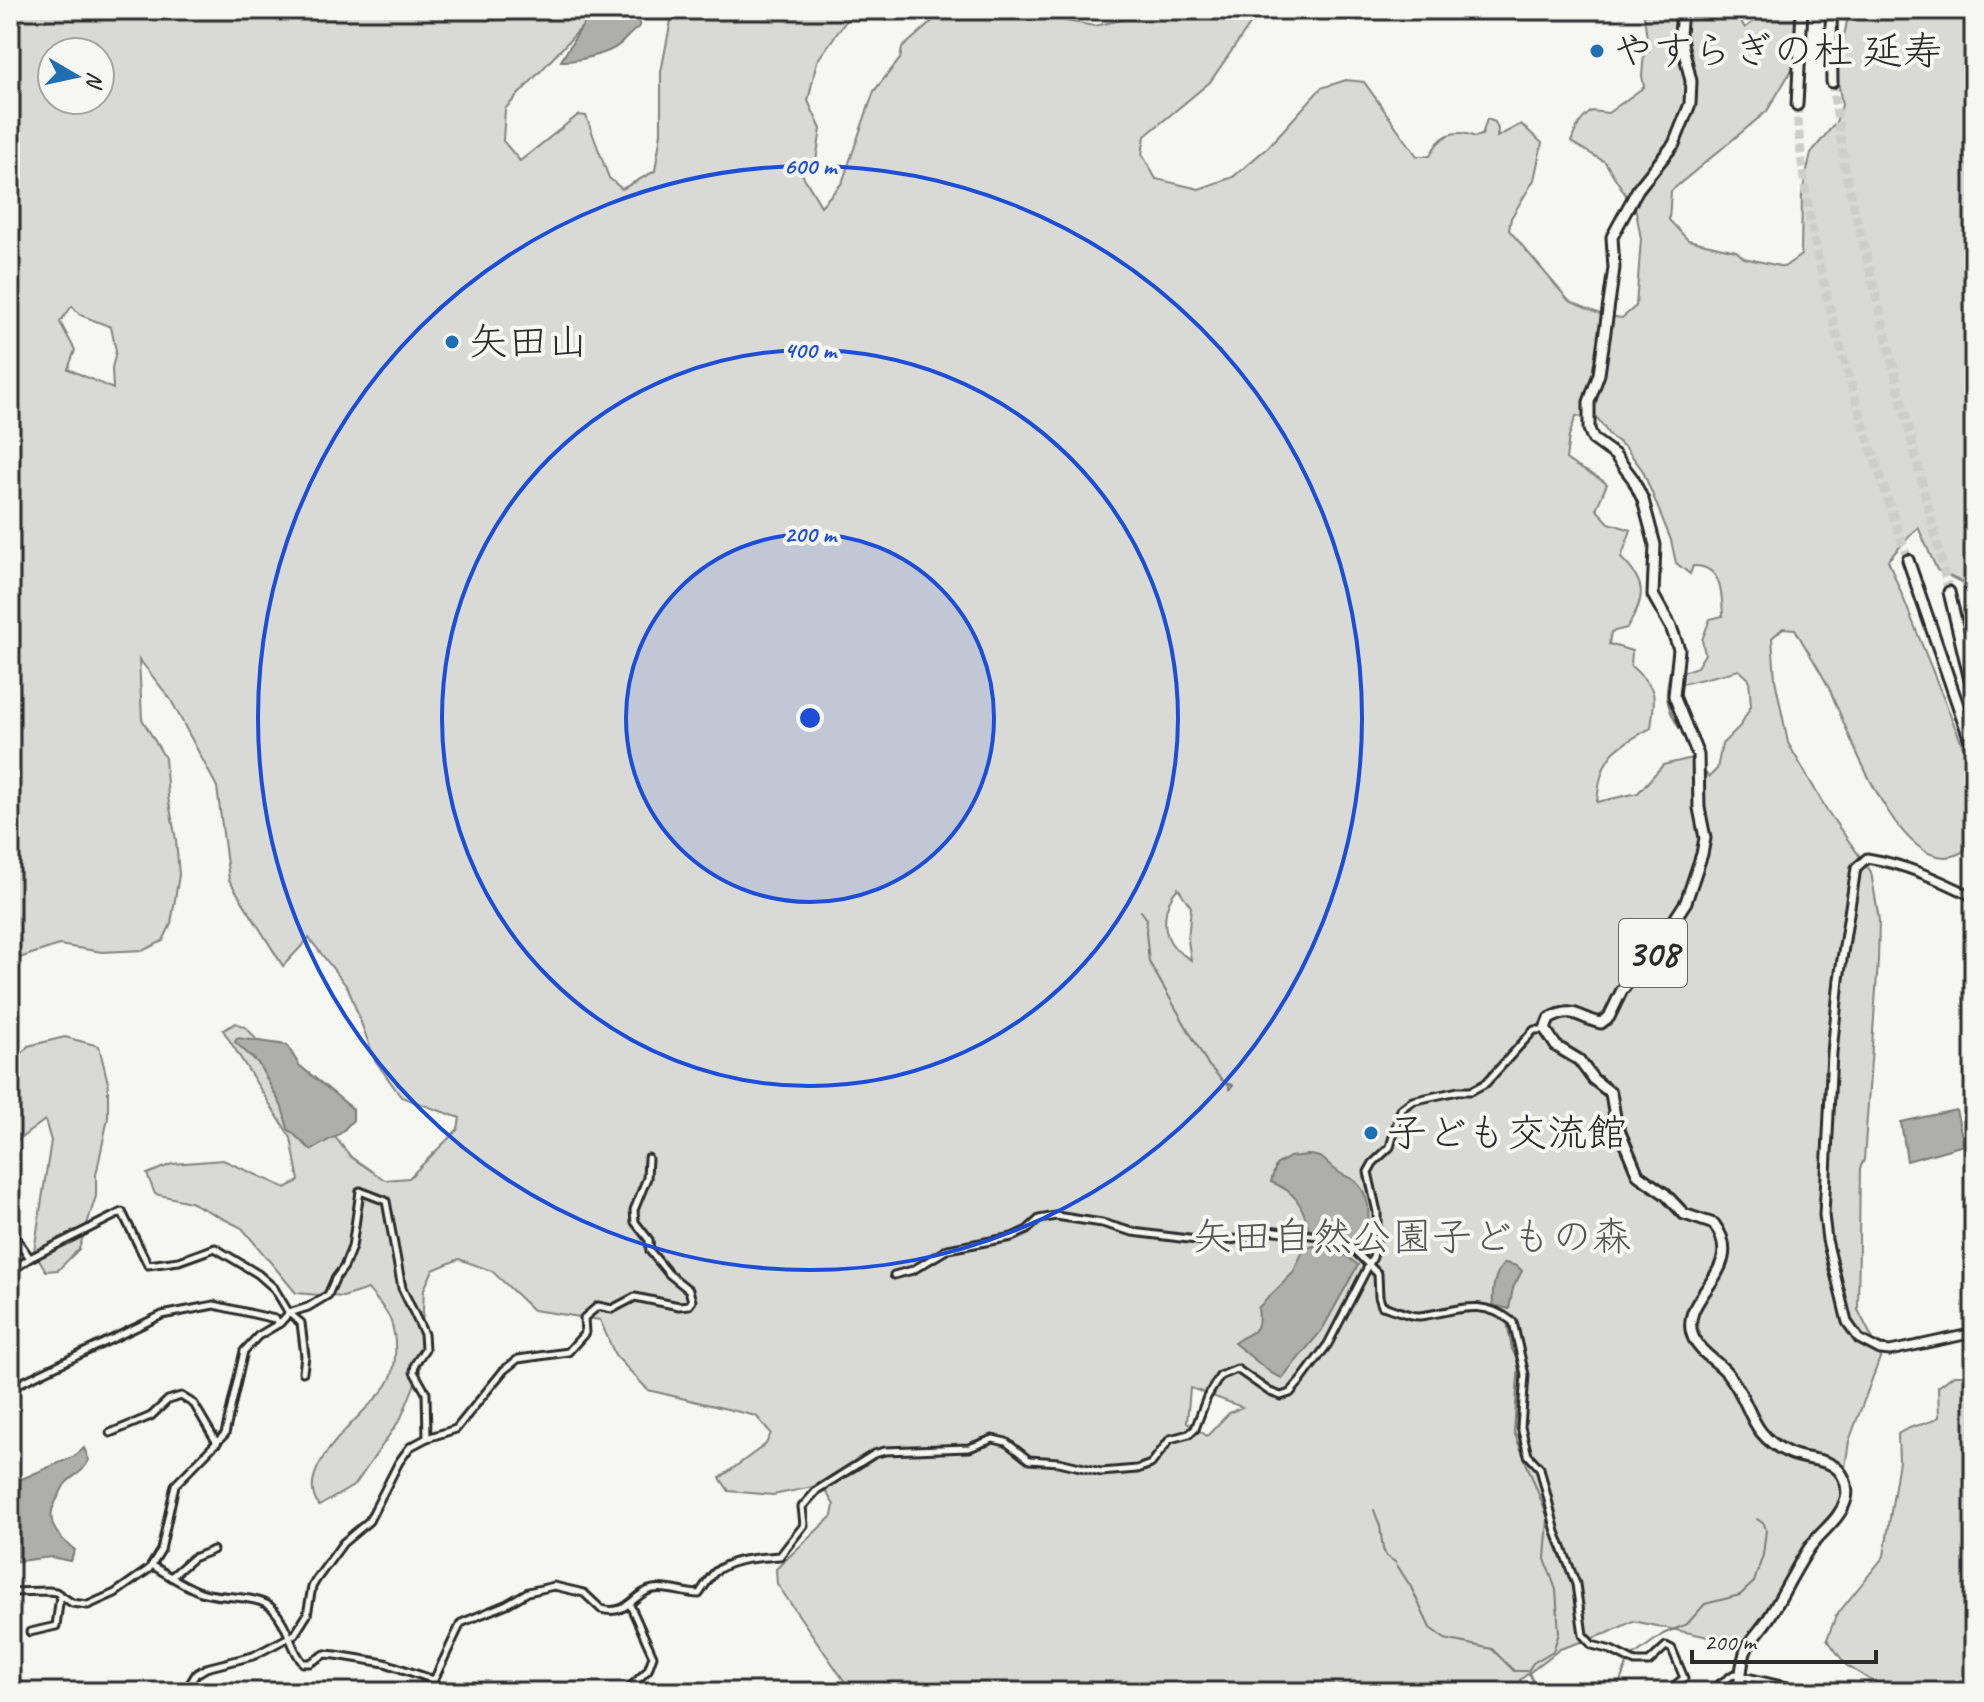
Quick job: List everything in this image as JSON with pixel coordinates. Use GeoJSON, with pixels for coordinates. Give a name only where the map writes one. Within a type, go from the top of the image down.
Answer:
{"type":"FeatureCollection","features":[{"type":"Feature","properties":{"kind":"highway","name":"308"},"geometry":{"type":"LineString","coordinates":[[1545,1029],[1549,1019],[1563,1013],[1577,1012],[1595,1022],[1605,1021],[1622,990],[1650,957],[1686,902],[1704,846],[1699,808],[1698,755],[1674,696],[1679,649],[1653,595],[1656,553],[1643,500],[1633,479],[1610,449],[1593,439],[1589,429],[1589,402],[1599,374],[1614,268],[1612,237],[1638,189],[1674,144],[1690,104],[1691,81],[1680,35],[1682,10]]}},
{"type":"Feature","properties":{"kind":"highway"},"geometry":{"type":"LineString","coordinates":[[1797,105],[1802,10]]}},
{"type":"Feature","properties":{"kind":"highway"},"geometry":{"type":"LineString","coordinates":[[1831,10],[1832,82]]}},
{"type":"Feature","properties":{"kind":"highway"},"geometry":{"type":"LineString","coordinates":[[1908,560],[1974,752]]}},
{"type":"Feature","properties":{"kind":"highway"},"geometry":{"type":"LineString","coordinates":[[1949,592],[1974,697]]}},
{"type":"Feature","properties":{"kind":"highway"},"geometry":{"type":"LineString","coordinates":[[1545,1029],[1556,1046],[1579,1060],[1593,1079],[1611,1093],[1616,1123],[1638,1175],[1665,1194],[1684,1214],[1711,1222],[1722,1237],[1725,1255],[1713,1282],[1691,1316],[1696,1343],[1733,1380],[1764,1438],[1794,1456],[1831,1464],[1841,1472],[1846,1484],[1845,1500],[1836,1520],[1810,1547],[1768,1619],[1750,1643],[1744,1655],[1738,1692]]}},
{"type":"Feature","properties":{"kind":"highway"},"geometry":{"type":"LineString","coordinates":[[1972,1692],[1974,1684]]}},
{"type":"Feature","properties":{"kind":"street"},"geometry":{"type":"LineString","coordinates":[[1974,897],[1939,879],[1890,862],[1867,858],[1856,868],[1839,979],[1824,1194],[1827,1240],[1847,1322],[1859,1339],[1880,1350],[1890,1351],[1974,1333]]}},
{"type":"Feature","properties":{"kind":"street"},"geometry":{"type":"LineString","coordinates":[[152,1565],[202,1593],[235,1596],[268,1605],[292,1637],[294,1649],[303,1663],[310,1663],[325,1654],[336,1655],[385,1663],[434,1680],[461,1623],[528,1592],[557,1586],[584,1593],[606,1611],[630,1605],[654,1589],[699,1594],[715,1573],[730,1565],[752,1558],[780,1556],[804,1525],[802,1507],[817,1490],[874,1454],[902,1449],[969,1448],[993,1439],[1006,1442],[1029,1460],[1059,1462],[1101,1472],[1121,1473],[1151,1464],[1170,1439],[1189,1434],[1195,1429],[1207,1397],[1220,1376],[1237,1369],[1270,1392],[1281,1396],[1290,1393],[1328,1344],[1375,1248],[1377,1212],[1368,1172],[1390,1147],[1401,1109],[1412,1101],[1471,1091],[1486,1083],[1534,1030],[1545,1029]]}},
{"type":"Feature","properties":{"kind":"street"},"geometry":{"type":"LineString","coordinates":[[180,1692],[196,1674],[210,1666],[253,1656],[292,1637],[307,1615],[312,1587],[334,1554],[369,1521],[407,1451],[427,1438],[456,1429],[504,1370],[518,1359],[568,1352],[585,1333],[584,1318],[598,1306],[612,1309],[635,1297],[679,1306],[689,1305],[692,1301],[689,1290],[669,1274],[650,1251],[649,1240],[635,1222],[634,1210],[647,1178],[648,1158]]}},
{"type":"Feature","properties":{"kind":"street"},"geometry":{"type":"LineString","coordinates":[[10,1592],[48,1591],[80,1605],[97,1603],[152,1565],[162,1545],[175,1485],[217,1443],[227,1428],[244,1351],[258,1336],[280,1323],[289,1313],[308,1307],[328,1295],[352,1247],[360,1191],[386,1201],[402,1288],[424,1334],[425,1349],[415,1364],[414,1372],[426,1393],[427,1438]]}},
{"type":"Feature","properties":{"kind":"street"},"geometry":{"type":"LineString","coordinates":[[10,1272],[30,1258],[122,1212],[148,1265],[179,1261],[215,1248],[274,1288],[289,1313],[301,1323],[305,1356],[303,1372]]}},
{"type":"Feature","properties":{"kind":"street"},"geometry":{"type":"LineString","coordinates":[[894,1275],[913,1270],[948,1249],[1012,1237],[1027,1230],[1039,1219],[1056,1216],[1102,1223],[1133,1232],[1212,1242],[1267,1230],[1328,1237],[1347,1243],[1378,1274],[1382,1306],[1417,1316],[1456,1307],[1503,1314],[1513,1322],[1525,1375],[1521,1427],[1528,1455],[1540,1468],[1556,1532],[1576,1584],[1583,1635],[1592,1645],[1635,1662],[1649,1662],[1666,1646],[1672,1649],[1684,1678],[1675,1685],[1685,1692]]}},
{"type":"Feature","properties":{"kind":"street"},"geometry":{"type":"LineString","coordinates":[[10,1230],[30,1258]]}},
{"type":"Feature","properties":{"kind":"street"},"geometry":{"type":"LineString","coordinates":[[10,1388],[162,1315],[214,1305],[275,1319],[280,1323]]}},
{"type":"Feature","properties":{"kind":"street"},"geometry":{"type":"LineString","coordinates":[[110,1433],[151,1416],[175,1395],[194,1404],[217,1443]]}},
{"type":"Feature","properties":{"kind":"street"},"geometry":{"type":"LineString","coordinates":[[171,1577],[193,1558],[213,1550]]}},
{"type":"Feature","properties":{"kind":"street"},"geometry":{"type":"LineString","coordinates":[[30,1632],[56,1626],[60,1595]]}},
{"type":"Feature","properties":{"kind":"street"},"geometry":{"type":"LineString","coordinates":[[625,1692],[648,1670],[653,1656],[630,1605]]}},
{"type":"Feature","properties":{"kind":"street"},"geometry":{"type":"LineString","coordinates":[[1708,1692],[1734,1674],[1813,1692]]}},
{"type":"Feature","properties":{"kind":"green space","name":"矢田自然公園子どもの森"},"geometry":{"type":"Polygon","coordinates":[[[10,10],[598,10],[505,109],[503,141],[520,161],[578,115],[586,116],[609,178],[622,189],[655,171],[661,133],[661,72],[673,10],[854,10],[817,61],[808,101],[821,129],[816,161],[802,174],[821,206],[842,183],[874,91],[900,59],[902,48],[945,10],[1023,10],[1026,14],[1095,26],[1164,10],[1260,10],[1210,82],[1145,136],[1142,154],[1156,179],[1199,189],[1233,177],[1268,147],[1321,88],[1346,80],[1364,82],[1417,156],[1430,156],[1438,143],[1454,133],[1475,137],[1482,135],[1487,119],[1495,122],[1497,137],[1521,124],[1542,143],[1534,180],[1511,218],[1509,230],[1569,301],[1602,315],[1622,318],[1636,306],[1641,239],[1636,211],[1605,162],[1571,142],[1579,124],[1588,114],[1592,111],[1608,113],[1644,87],[1644,53],[1649,52],[1643,10],[1677,10],[1678,24],[1686,10],[1725,10],[1725,19],[1739,18],[1745,28],[1772,14],[1801,10],[1809,41],[1767,111],[1671,191],[1669,220],[1688,240],[1736,251],[1744,258],[1784,267],[1801,255],[1802,193],[1811,153],[1836,122],[1842,105],[1837,75],[1849,10],[1974,10],[1974,611],[1969,586],[1937,570],[1918,527],[1888,560],[1974,774],[1974,840],[1960,853],[1938,856],[1917,846],[1897,824],[1879,796],[1862,765],[1829,688],[1795,629],[1783,628],[1772,638],[1775,679],[1788,743],[1828,812],[1871,872],[1879,920],[1864,1160],[1860,1168],[1858,1310],[1881,1355],[1849,1441],[1840,1502],[1795,1580],[1747,1642],[1633,1621],[1560,1649],[1520,1680],[1529,1692],[852,1692],[777,1584],[776,1569],[832,1516],[834,1505],[822,1485],[773,1495],[729,1491],[720,1478],[766,1444],[771,1433],[756,1416],[648,1390],[615,1355],[600,1320],[533,1310],[492,1271],[459,1259],[433,1270],[424,1289],[420,1371],[401,1418],[355,1485],[319,1506],[313,1491],[315,1474],[323,1458],[391,1378],[395,1344],[388,1315],[368,1289],[343,1297],[296,1293],[242,1228],[190,1202],[155,1194],[147,1174],[172,1164],[223,1160],[286,1188],[299,1181],[291,1138],[223,1030],[236,1023],[247,1028],[351,1157],[385,1180],[409,1178],[458,1129],[460,1118],[401,1097],[375,1060],[348,988],[309,938],[283,966],[229,880],[217,787],[171,700],[139,659],[142,719],[165,758],[176,840],[179,875],[171,924],[163,941],[144,950],[102,952],[59,945],[10,961],[10,10]],[[72,306],[60,322],[75,350],[68,369],[113,389],[112,368],[116,351],[111,327],[80,315],[72,306]],[[1576,416],[1566,459],[1607,484],[1596,509],[1609,523],[1631,530],[1621,558],[1640,584],[1640,600],[1627,628],[1611,632],[1609,644],[1632,651],[1631,666],[1651,687],[1654,700],[1651,728],[1618,748],[1606,763],[1597,802],[1638,793],[1663,765],[1692,758],[1709,777],[1717,769],[1722,744],[1740,726],[1751,706],[1749,679],[1739,670],[1682,684],[1678,693],[1692,728],[1679,728],[1667,699],[1675,652],[1683,654],[1683,672],[1697,667],[1705,654],[1702,640],[1710,619],[1723,616],[1718,582],[1710,570],[1693,566],[1690,574],[1676,563],[1671,540],[1643,471],[1598,419],[1576,416]],[[1178,888],[1165,918],[1167,934],[1177,950],[1191,960],[1188,940],[1191,907],[1178,888]],[[1190,1388],[1187,1422],[1207,1436],[1229,1413],[1242,1407],[1190,1388]]]}},
{"type":"Feature","properties":{"kind":"green space"},"geometry":{"type":"Polygon","coordinates":[[[65,1037],[99,1046],[108,1083],[108,1118],[96,1175],[96,1196],[79,1249],[58,1270],[46,1271],[34,1251],[51,1141],[45,1120],[10,1146],[10,1069],[28,1046],[65,1037]]]}},
{"type":"Feature","properties":{"kind":"green space"},"geometry":{"type":"Polygon","coordinates":[[[1954,1375],[1972,1375],[1974,1378],[1974,1667],[1963,1692],[1890,1692],[1846,1665],[1827,1639],[1836,1616],[1884,1556],[1899,1461],[1898,1434],[1939,1417],[1938,1387],[1954,1375]]]}},
{"type":"Feature","properties":{"kind":"shaded area"},"geometry":{"type":"Polygon","coordinates":[[[592,10],[640,13],[639,27],[608,51],[582,59],[561,61],[592,10]]]}},
{"type":"Feature","properties":{"kind":"shaded area"},"geometry":{"type":"Polygon","coordinates":[[[237,1038],[287,1045],[299,1065],[353,1109],[353,1120],[341,1133],[311,1150],[288,1129],[282,1107],[258,1063],[235,1042],[237,1038]]]}},
{"type":"Feature","properties":{"kind":"shaded area"},"geometry":{"type":"Polygon","coordinates":[[[1956,1110],[1964,1145],[1907,1161],[1901,1122],[1956,1110]]]}},
{"type":"Feature","properties":{"kind":"shaded area"},"geometry":{"type":"Polygon","coordinates":[[[1308,1155],[1323,1159],[1354,1180],[1362,1190],[1368,1206],[1366,1248],[1361,1250],[1345,1234],[1309,1230],[1297,1200],[1271,1182],[1276,1165],[1290,1157],[1308,1155]]]}},
{"type":"Feature","properties":{"kind":"shaded area"},"geometry":{"type":"Polygon","coordinates":[[[1314,1246],[1337,1249],[1358,1265],[1322,1330],[1282,1378],[1271,1373],[1234,1343],[1257,1328],[1258,1308],[1293,1273],[1304,1249],[1314,1246]]]}},
{"type":"Feature","properties":{"kind":"shaded area"},"geometry":{"type":"Polygon","coordinates":[[[1505,1263],[1522,1271],[1513,1288],[1509,1309],[1493,1305],[1494,1282],[1505,1263]]]}},
{"type":"Feature","properties":{"kind":"shaded area"},"geometry":{"type":"Polygon","coordinates":[[[84,1448],[89,1460],[65,1485],[51,1516],[58,1534],[75,1550],[70,1561],[51,1557],[10,1562],[10,1484],[75,1456],[84,1448]]]}},
{"type":"Feature","properties":{"kind":"waterway"},"geometry":{"type":"LineString","coordinates":[[1141,911],[1147,919],[1149,962],[1209,1066],[1225,1083],[1233,1085],[1229,1090],[1229,1085]]}},
{"type":"Feature","properties":{"kind":"waterway"},"geometry":{"type":"LineString","coordinates":[[1961,1142],[1974,1141]]}},
{"type":"Feature","properties":{"kind":"waterway"},"geometry":{"type":"LineString","coordinates":[[1507,1322],[1512,1349],[1519,1363],[1514,1432],[1548,1518],[1545,1559],[1556,1590],[1559,1633],[1553,1651],[1533,1663],[1528,1671],[1538,1692]]}},
{"type":"Feature","properties":{"kind":"waterway"},"geometry":{"type":"LineString","coordinates":[[1374,1510],[1386,1556],[1395,1562],[1411,1587],[1430,1628],[1445,1639],[1492,1649],[1514,1671],[1528,1671]]}},
{"type":"Feature","properties":{"kind":"waterway"},"geometry":{"type":"LineString","coordinates":[[1630,1658],[1663,1634],[1687,1624],[1705,1604],[1740,1595],[1754,1582],[1763,1555],[1766,1530],[1757,1519]]}},
{"type":"Feature","properties":{"kind":"waterway"},"geometry":{"type":"LineString","coordinates":[[242,1656],[273,1643]]}},
{"type":"Feature","properties":{"kind":"waterway"},"geometry":{"type":"LineString","coordinates":[[181,1688],[204,1667],[236,1658]]}},
{"type":"Feature","properties":{"kind":"waterway"},"geometry":{"type":"LineString","coordinates":[[1616,1692],[1627,1664]]}},
{"type":"Feature","properties":{"kind":"tunnel"},"geometry":{"type":"LineString","coordinates":[[1832,82],[1846,174],[1949,592]]}},
{"type":"Feature","properties":{"kind":"tunnel"},"geometry":{"type":"LineString","coordinates":[[1797,105],[1802,164],[1823,279],[1853,392],[1908,560]]}},
{"type":"Feature","properties":{"kind":"place","name":"やすらぎの杜 延寿"},"geometry":{"type":"Point","coordinates":[1597,51]}},
{"type":"Feature","properties":{"kind":"place","name":"矢田山"},"geometry":{"type":"Point","coordinates":[452,342]}},
{"type":"Feature","properties":{"kind":"place","name":"子ども交流館"},"geometry":{"type":"Point","coordinates":[1371,1133]}}]}
